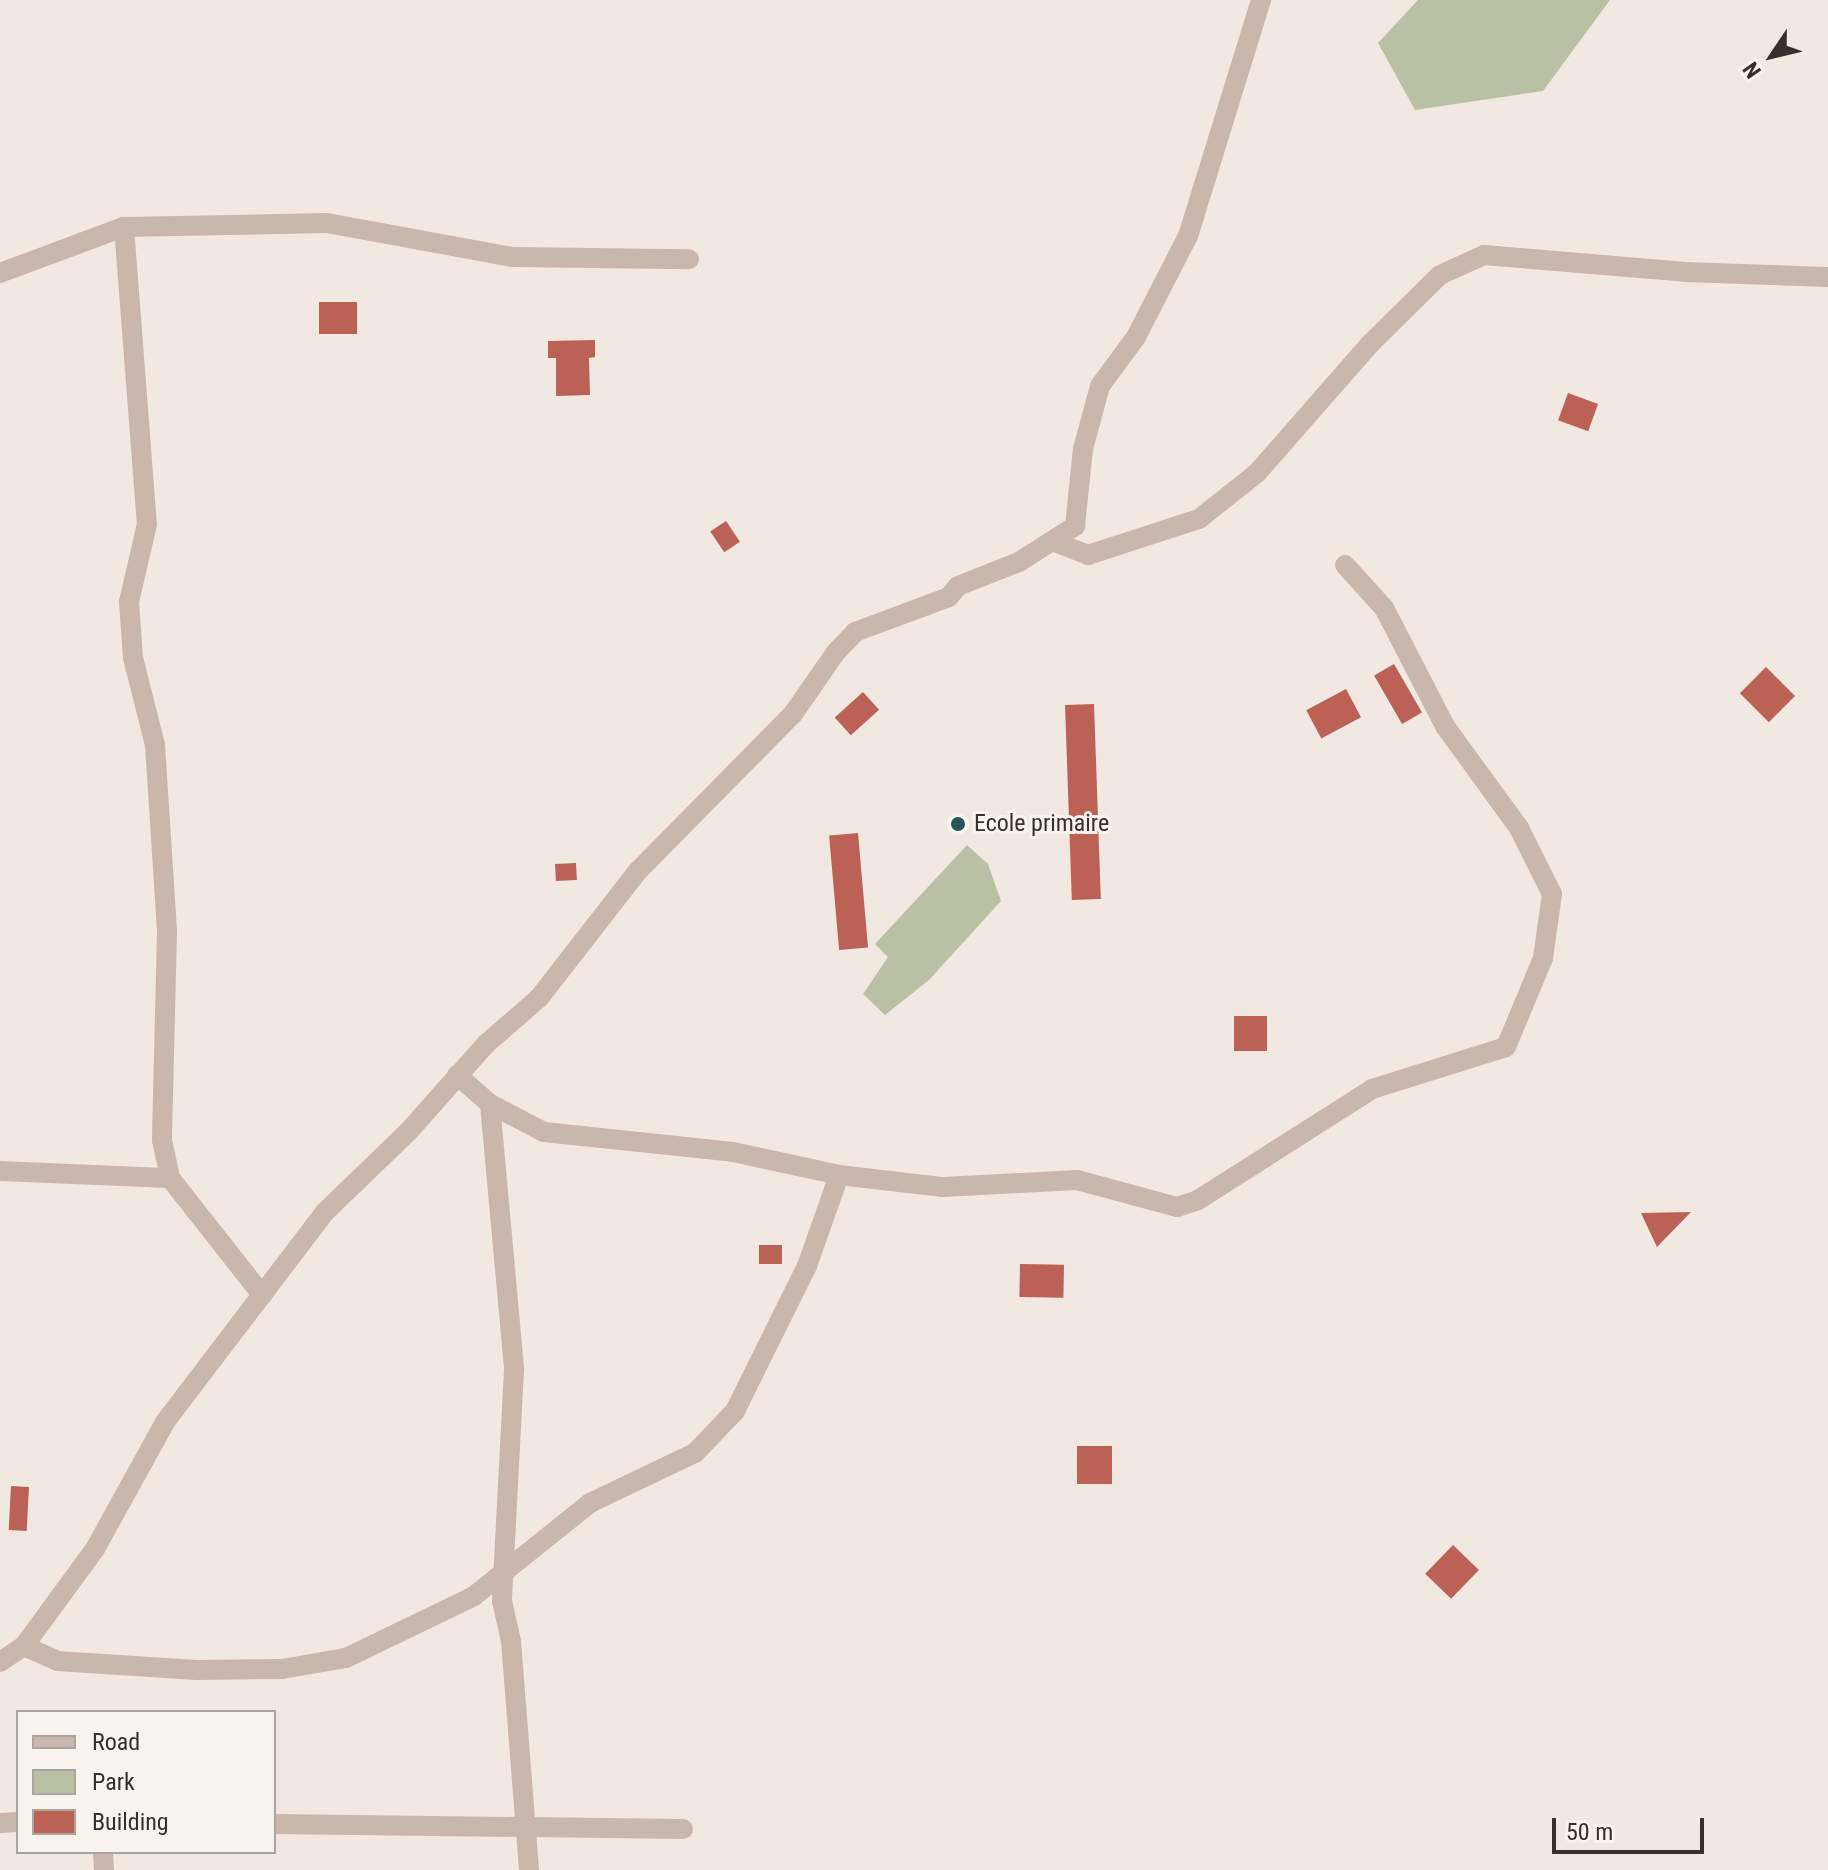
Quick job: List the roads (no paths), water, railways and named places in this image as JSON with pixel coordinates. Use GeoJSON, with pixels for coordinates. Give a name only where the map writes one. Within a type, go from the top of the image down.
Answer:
{"type":"FeatureCollection","features":[{"type":"Feature","properties":{"kind":"street"},"geometry":{"type":"LineString","coordinates":[[0,1662],[24,1646],[95,1549],[165,1422],[325,1212],[409,1131],[457,1075],[539,998],[638,871],[793,714],[855,632],[949,597],[958,586],[1019,562],[1075,526],[1083,449],[1100,386],[1136,337],[1188,236],[1261,0]]}},
{"type":"Feature","properties":{"kind":"street"},"geometry":{"type":"LineString","coordinates":[[0,273],[124,227],[327,223],[513,257],[689,259]]}},
{"type":"Feature","properties":{"kind":"street"},"geometry":{"type":"LineString","coordinates":[[124,227],[147,524],[129,602],[133,658],[155,745],[167,932],[162,1140],[170,1178],[262,1295]]}},
{"type":"Feature","properties":{"kind":"street"},"geometry":{"type":"LineString","coordinates":[[1052,541],[1088,555],[1199,519],[1257,473],[1370,344],[1440,275],[1484,255],[1685,272],[1828,277]]}},
{"type":"Feature","properties":{"kind":"street"},"geometry":{"type":"LineString","coordinates":[[457,1075],[490,1104],[544,1132],[733,1152],[839,1175],[943,1187],[1077,1180],[1177,1207],[1198,1200],[1372,1089],[1506,1047],[1543,958],[1552,894],[1519,828],[1445,726],[1384,608],[1345,565]]}},
{"type":"Feature","properties":{"kind":"street"},"geometry":{"type":"LineString","coordinates":[[490,1104],[514,1370],[503,1577],[528,1826],[529,1870]]}},
{"type":"Feature","properties":{"kind":"street"},"geometry":{"type":"LineString","coordinates":[[0,1171],[170,1178]]}},
{"type":"Feature","properties":{"kind":"street"},"geometry":{"type":"LineString","coordinates":[[24,1646],[57,1661],[197,1670],[282,1669],[346,1658],[474,1596],[503,1577],[590,1503],[695,1453],[735,1411],[807,1266],[839,1175]]}},
{"type":"Feature","properties":{"kind":"street"},"geometry":{"type":"LineString","coordinates":[[276,1824],[683,1829]]}},
{"type":"Feature","properties":{"kind":"place","name":"Ecole primaire"},"geometry":{"type":"Point","coordinates":[958,824]}}]}
